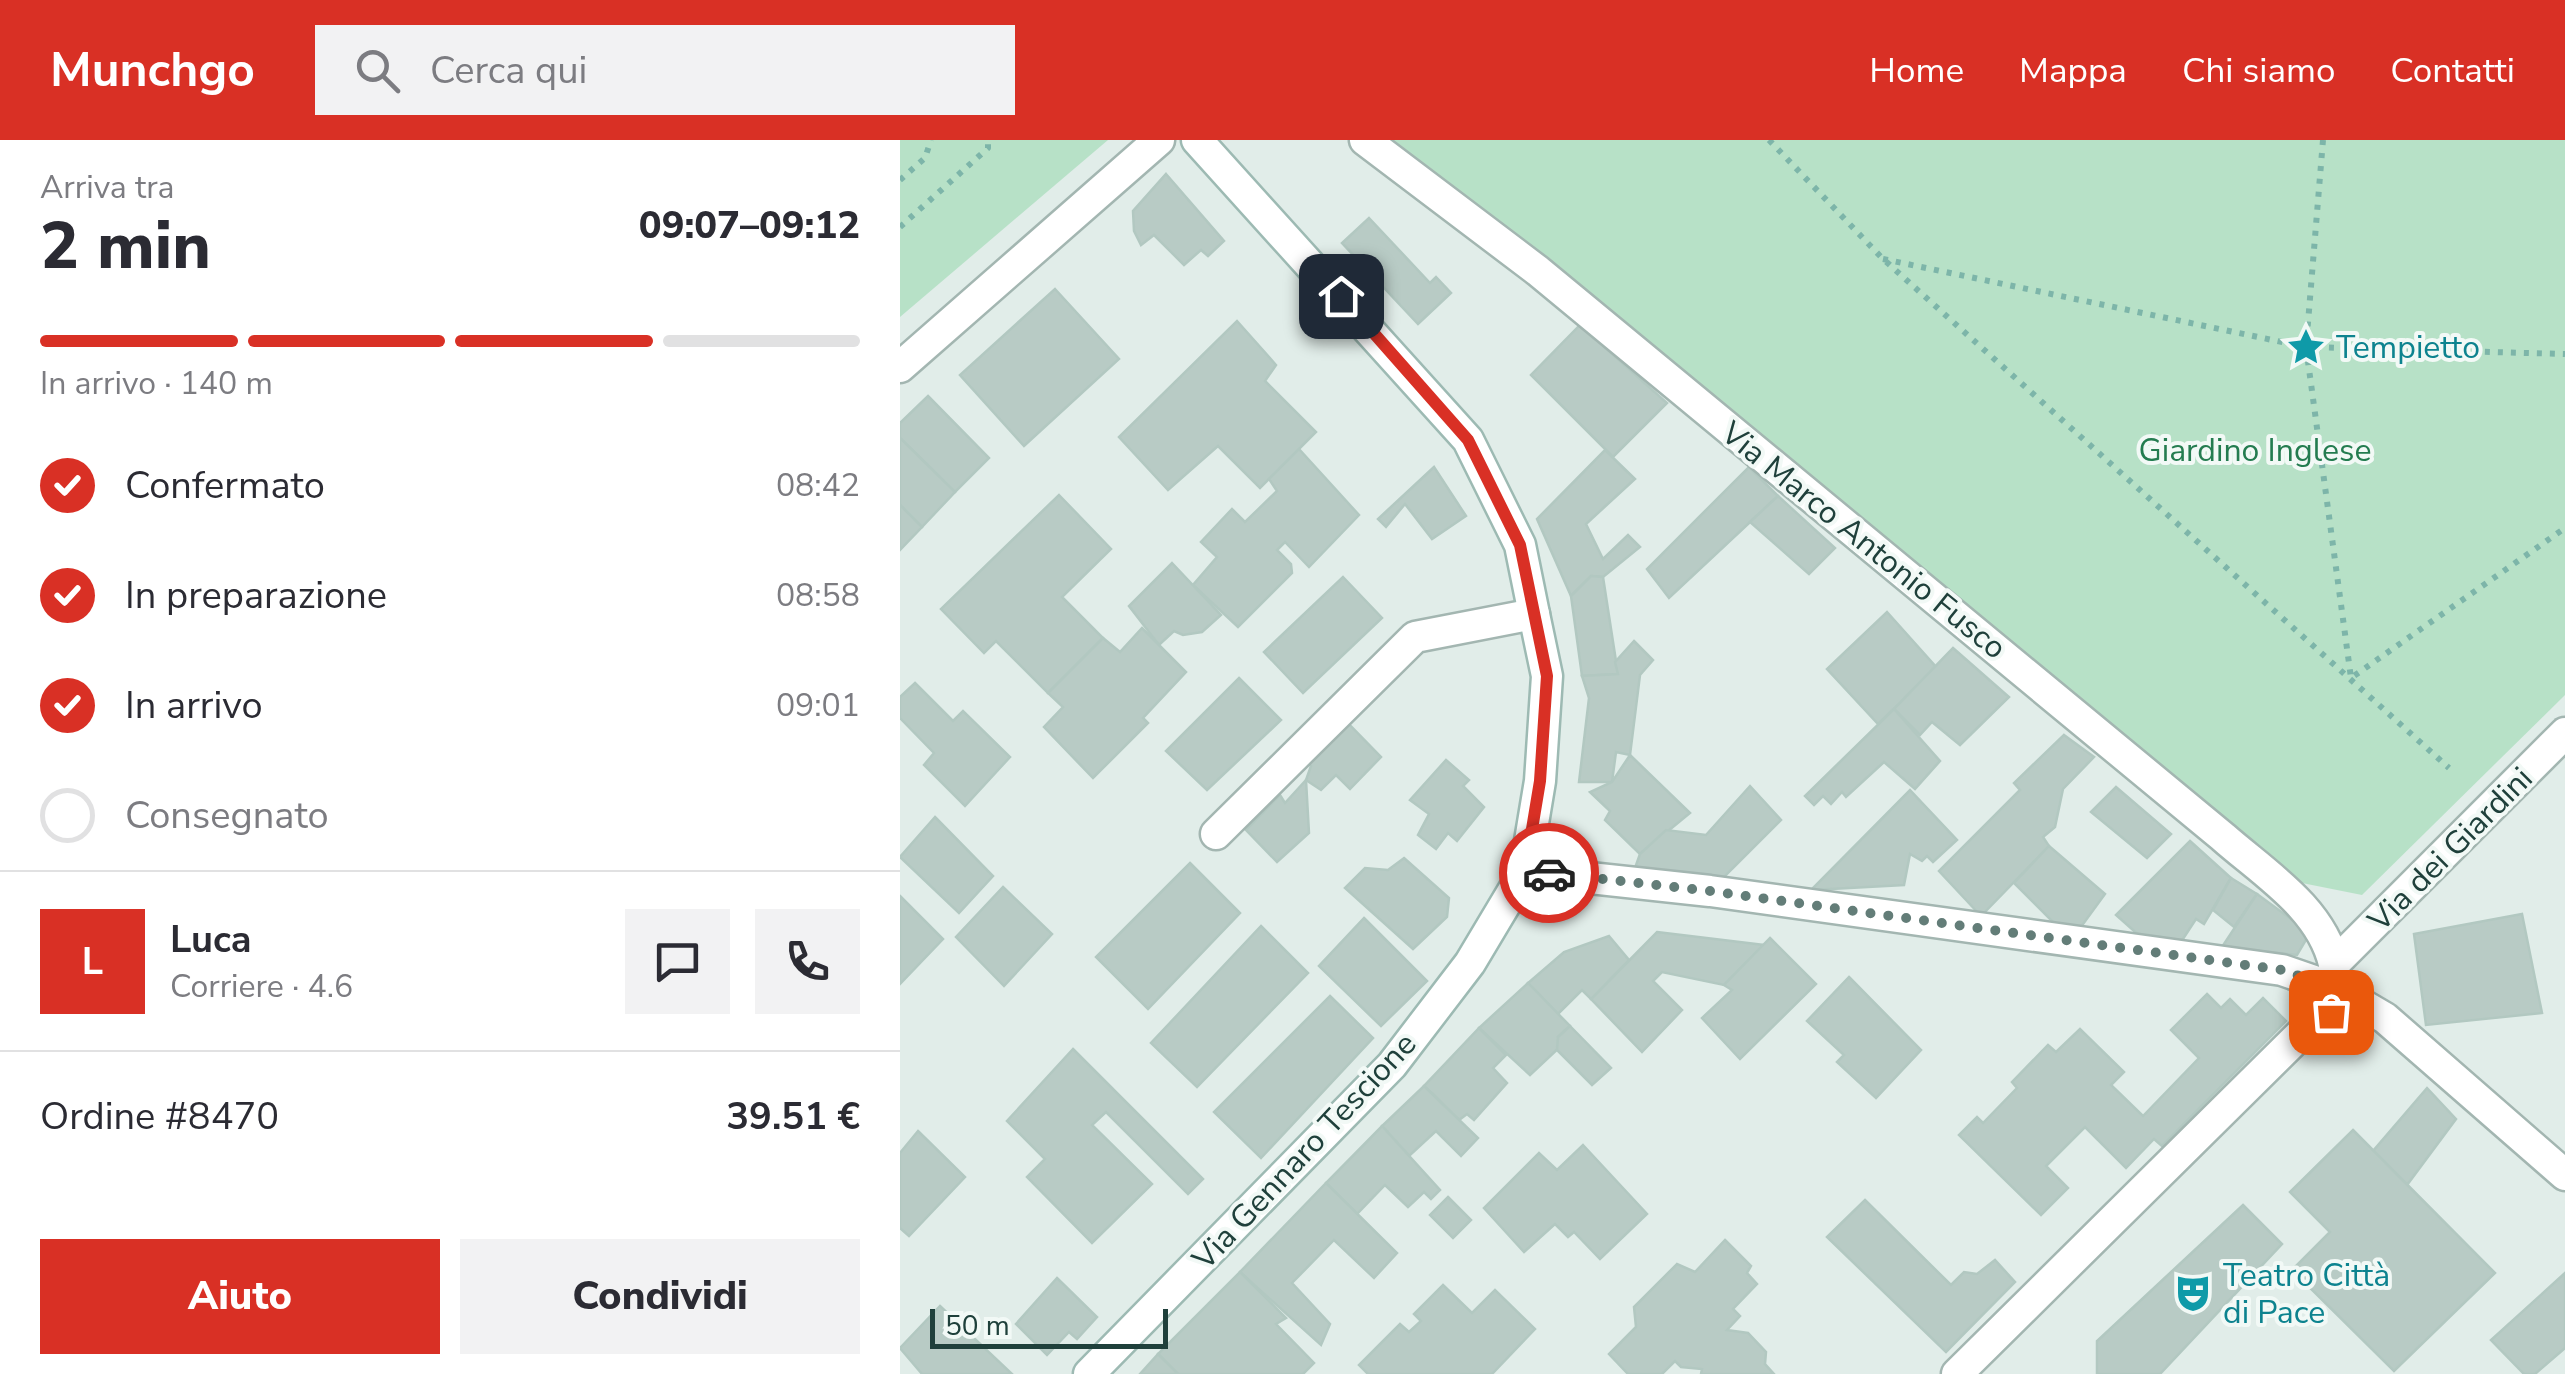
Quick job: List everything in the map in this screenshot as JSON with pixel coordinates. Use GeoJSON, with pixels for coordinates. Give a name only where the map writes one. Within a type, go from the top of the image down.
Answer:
{"type":"FeatureCollection","features":[{"type":"Feature","properties":{"kind":"street"},"geometry":{"type":"LineString","coordinates":[[900,367],[1158,140]]}},
{"type":"Feature","properties":{"kind":"street","name":"Via Gennaro Tescione"},"geometry":{"type":"LineString","coordinates":[[1089,1374],[1392,1066],[1470,962],[1525,871],[1540,781],[1547,676],[1520,545],[1468,440],[1197,140]]}},
{"type":"Feature","properties":{"kind":"street","name":"Via Marco Antonio Fusco"},"geometry":{"type":"LineString","coordinates":[[1365,140],[1538,272],[2223,837],[2317,920],[2328,940],[2333,988]]}},
{"type":"Feature","properties":{"kind":"street"},"geometry":{"type":"LineString","coordinates":[[1216,834],[1414,637],[1534,614]]}},
{"type":"Feature","properties":{"kind":"street","name":"Via dei Giardini"},"geometry":{"type":"LineString","coordinates":[[1957,1374],[2333,988],[2565,733]]}},
{"type":"Feature","properties":{"kind":"street"},"geometry":{"type":"LineString","coordinates":[[1525,871],[1710,891],[2282,970],[2333,988],[2385,1018],[2565,1175]]}},
{"type":"Feature","properties":{"kind":"path"},"geometry":{"type":"LineString","coordinates":[[900,180],[926,158],[931,140]]}},
{"type":"Feature","properties":{"kind":"path"},"geometry":{"type":"LineString","coordinates":[[900,226],[988,148],[988,140]]}},
{"type":"Feature","properties":{"kind":"path"},"geometry":{"type":"LineString","coordinates":[[1769,140],[1882,258],[2449,768]]}},
{"type":"Feature","properties":{"kind":"path"},"geometry":{"type":"LineString","coordinates":[[2323,140],[2306,347],[2351,678]]}},
{"type":"Feature","properties":{"kind":"path"},"geometry":{"type":"LineString","coordinates":[[1882,258],[2306,347],[2565,354]]}},
{"type":"Feature","properties":{"kind":"path"},"geometry":{"type":"LineString","coordinates":[[2351,678],[2565,528]]}},
{"type":"Feature","properties":{"kind":"green space"},"geometry":{"type":"Polygon","coordinates":[[[900,140],[1108,140],[900,317],[900,140]]]}},
{"type":"Feature","properties":{"kind":"green space","name":"Giardino Inglese"},"geometry":{"type":"Polygon","coordinates":[[[1393,140],[2565,140],[2565,695],[2362,895],[2292,881],[1393,140]]]}},
{"type":"Feature","properties":{"kind":"building"},"geometry":{"type":"Polygon","coordinates":[[[1166,174],[1224,241],[1208,256],[1201,250],[1184,265],[1154,235],[1141,245],[1134,231],[1133,211],[1166,174]]]}},
{"type":"Feature","properties":{"kind":"building"},"geometry":{"type":"Polygon","coordinates":[[[1369,218],[1430,283],[1436,277],[1451,293],[1418,324],[1342,243],[1369,218]]]}},
{"type":"Feature","properties":{"kind":"building"},"geometry":{"type":"Polygon","coordinates":[[[1055,289],[1119,359],[1024,446],[960,375],[1055,289]]]}},
{"type":"Feature","properties":{"kind":"building"},"geometry":{"type":"Polygon","coordinates":[[[1237,321],[1276,365],[1265,381],[1316,432],[1260,488],[1218,446],[1168,490],[1119,437],[1237,321]]]}},
{"type":"Feature","properties":{"kind":"building"},"geometry":{"type":"Polygon","coordinates":[[[1580,325],[1667,403],[1613,457],[1531,375],[1580,325]]]}},
{"type":"Feature","properties":{"kind":"building"},"geometry":{"type":"Polygon","coordinates":[[[928,396],[989,458],[955,492],[900,438],[900,423],[928,396]]]}},
{"type":"Feature","properties":{"kind":"building"},"geometry":{"type":"Polygon","coordinates":[[[900,438],[955,492],[922,527],[900,505],[900,438]]]}},
{"type":"Feature","properties":{"kind":"building"},"geometry":{"type":"Polygon","coordinates":[[[1299,449],[1359,515],[1309,567],[1285,542],[1277,550],[1291,564],[1292,573],[1238,627],[1193,585],[1217,557],[1201,542],[1232,509],[1245,522],[1277,491],[1269,479],[1299,449]]]}},
{"type":"Feature","properties":{"kind":"building"},"geometry":{"type":"Polygon","coordinates":[[[1605,450],[1635,479],[1586,524],[1603,559],[1628,535],[1640,547],[1603,577],[1591,576],[1571,596],[1537,519],[1605,450]]]}},
{"type":"Feature","properties":{"kind":"building"},"geometry":{"type":"Polygon","coordinates":[[[1434,467],[1466,516],[1432,539],[1405,504],[1386,527],[1378,519],[1434,467]]]}},
{"type":"Feature","properties":{"kind":"building"},"geometry":{"type":"Polygon","coordinates":[[[1749,467],[1778,496],[1669,598],[1647,569],[1749,467]]]}},
{"type":"Feature","properties":{"kind":"building"},"geometry":{"type":"Polygon","coordinates":[[[1059,495],[1111,549],[1062,597],[1103,638],[1048,693],[996,641],[984,653],[941,609],[1059,495]]]}},
{"type":"Feature","properties":{"kind":"building"},"geometry":{"type":"Polygon","coordinates":[[[1778,496],[1835,548],[1809,574],[1750,522],[1778,496]]]}},
{"type":"Feature","properties":{"kind":"building"},"geometry":{"type":"Polygon","coordinates":[[[900,505],[922,527],[900,550],[900,505]]]}},
{"type":"Feature","properties":{"kind":"building"},"geometry":{"type":"Polygon","coordinates":[[[1172,563],[1221,615],[1202,632],[1183,635],[1174,631],[1159,645],[1129,606],[1172,563]]]}},
{"type":"Feature","properties":{"kind":"building"},"geometry":{"type":"Polygon","coordinates":[[[1591,576],[1603,577],[1618,674],[1582,676],[1571,596],[1591,576]]]}},
{"type":"Feature","properties":{"kind":"building"},"geometry":{"type":"Polygon","coordinates":[[[1343,577],[1382,618],[1303,693],[1264,652],[1343,577]]]}},
{"type":"Feature","properties":{"kind":"building"},"geometry":{"type":"Polygon","coordinates":[[[1887,612],[1937,668],[1878,724],[1827,669],[1887,612]]]}},
{"type":"Feature","properties":{"kind":"building"},"geometry":{"type":"Polygon","coordinates":[[[1142,628],[1186,672],[1143,718],[1148,723],[1093,778],[1044,727],[1063,707],[1048,693],[1103,638],[1120,652],[1142,628]]]}},
{"type":"Feature","properties":{"kind":"building"},"geometry":{"type":"Polygon","coordinates":[[[1634,641],[1653,660],[1640,675],[1630,755],[1616,752],[1612,782],[1579,782],[1589,698],[1582,676],[1618,674],[1615,662],[1634,641]]]}},
{"type":"Feature","properties":{"kind":"building"},"geometry":{"type":"Polygon","coordinates":[[[1953,648],[2009,697],[1960,745],[1932,722],[1920,735],[1894,709],[1953,648]]]}},
{"type":"Feature","properties":{"kind":"building"},"geometry":{"type":"Polygon","coordinates":[[[1239,678],[1281,720],[1207,790],[1166,751],[1239,678]]]}},
{"type":"Feature","properties":{"kind":"building"},"geometry":{"type":"Polygon","coordinates":[[[915,683],[953,721],[963,711],[1010,757],[965,806],[924,765],[934,753],[900,718],[900,697],[915,683]]]}},
{"type":"Feature","properties":{"kind":"building"},"geometry":{"type":"Polygon","coordinates":[[[1894,709],[1940,761],[1915,789],[1884,762],[1846,797],[1842,792],[1831,804],[1823,796],[1814,805],[1805,796],[1894,709]]]}},
{"type":"Feature","properties":{"kind":"building"},"geometry":{"type":"Polygon","coordinates":[[[1344,719],[1381,757],[1350,789],[1336,775],[1321,790],[1306,780],[1311,766],[1303,758],[1344,719]]]}},
{"type":"Feature","properties":{"kind":"building"},"geometry":{"type":"Polygon","coordinates":[[[2064,735],[2094,757],[2063,789],[2055,827],[2043,837],[2049,846],[1981,916],[1939,871],[2020,790],[2014,783],[2064,735]]]}},
{"type":"Feature","properties":{"kind":"building"},"geometry":{"type":"Polygon","coordinates":[[[1630,755],[1690,813],[1640,854],[1605,820],[1610,811],[1590,792],[1612,782],[1630,755]]]}},
{"type":"Feature","properties":{"kind":"building"},"geometry":{"type":"Polygon","coordinates":[[[1446,760],[1469,780],[1463,786],[1484,807],[1457,841],[1448,833],[1436,849],[1418,835],[1429,814],[1410,800],[1446,760]]]}},
{"type":"Feature","properties":{"kind":"building"},"geometry":{"type":"Polygon","coordinates":[[[1306,780],[1309,833],[1277,862],[1246,830],[1280,795],[1285,803],[1306,780]]]}},
{"type":"Feature","properties":{"kind":"building"},"geometry":{"type":"Polygon","coordinates":[[[1750,786],[1781,820],[1710,891],[1630,882],[1640,854],[1666,830],[1706,835],[1750,786]]]}},
{"type":"Feature","properties":{"kind":"building"},"geometry":{"type":"Polygon","coordinates":[[[2116,787],[2171,834],[2147,858],[2091,812],[2116,787]]]}},
{"type":"Feature","properties":{"kind":"building"},"geometry":{"type":"Polygon","coordinates":[[[1910,790],[1957,840],[1933,862],[1927,856],[1922,861],[1910,854],[1904,885],[1811,890],[1910,790]]]}},
{"type":"Feature","properties":{"kind":"building"},"geometry":{"type":"Polygon","coordinates":[[[935,817],[993,876],[959,913],[900,857],[935,817]]]}},
{"type":"Feature","properties":{"kind":"building"},"geometry":{"type":"Polygon","coordinates":[[[2190,841],[2231,878],[2204,924],[2196,919],[2181,942],[2142,938],[2116,915],[2190,841]]]}},
{"type":"Feature","properties":{"kind":"building"},"geometry":{"type":"Polygon","coordinates":[[[2049,846],[2105,894],[2078,931],[2060,929],[2014,883],[2049,846]]]}},
{"type":"Feature","properties":{"kind":"building"},"geometry":{"type":"Polygon","coordinates":[[[1404,858],[1449,898],[1447,917],[1413,949],[1345,888],[1365,868],[1388,870],[1404,858]]]}},
{"type":"Feature","properties":{"kind":"building"},"geometry":{"type":"Polygon","coordinates":[[[1190,863],[1240,913],[1148,1009],[1096,957],[1190,863]]]}},
{"type":"Feature","properties":{"kind":"building"},"geometry":{"type":"Polygon","coordinates":[[[2231,878],[2257,894],[2234,927],[2213,910],[2231,878]]]}},
{"type":"Feature","properties":{"kind":"building"},"geometry":{"type":"Polygon","coordinates":[[[1003,887],[1052,934],[1004,986],[956,937],[1003,887]]]}},
{"type":"Feature","properties":{"kind":"building"},"geometry":{"type":"Polygon","coordinates":[[[2257,894],[2310,933],[2297,955],[2222,947],[2257,894]]]}},
{"type":"Feature","properties":{"kind":"building"},"geometry":{"type":"Polygon","coordinates":[[[900,896],[943,939],[900,984],[900,896]]]}},
{"type":"Feature","properties":{"kind":"building"},"geometry":{"type":"Polygon","coordinates":[[[2522,914],[2542,1013],[2426,1025],[2414,934],[2522,914]]]}},
{"type":"Feature","properties":{"kind":"building"},"geometry":{"type":"Polygon","coordinates":[[[1364,918],[1427,981],[1381,1026],[1319,966],[1364,918]]]}},
{"type":"Feature","properties":{"kind":"building"},"geometry":{"type":"Polygon","coordinates":[[[1261,926],[1308,973],[1197,1087],[1151,1043],[1261,926]]]}},
{"type":"Feature","properties":{"kind":"building"},"geometry":{"type":"Polygon","coordinates":[[[1657,932],[1764,945],[1724,985],[1662,972],[1653,981],[1682,1010],[1642,1052],[1591,999],[1657,932]]]}},
{"type":"Feature","properties":{"kind":"building"},"geometry":{"type":"Polygon","coordinates":[[[1609,936],[1629,960],[1591,999],[1582,990],[1558,1014],[1528,983],[1564,952],[1609,936]]]}},
{"type":"Feature","properties":{"kind":"building"},"geometry":{"type":"Polygon","coordinates":[[[1770,938],[1816,984],[1740,1059],[1702,1018],[1732,990],[1724,985],[1770,938]]]}},
{"type":"Feature","properties":{"kind":"building"},"geometry":{"type":"Polygon","coordinates":[[[1849,977],[1921,1050],[1876,1098],[1837,1062],[1844,1055],[1807,1021],[1849,977]]]}},
{"type":"Feature","properties":{"kind":"building"},"geometry":{"type":"Polygon","coordinates":[[[1528,983],[1570,1026],[1558,1037],[1563,1044],[1530,1075],[1479,1028],[1528,983]]]}},
{"type":"Feature","properties":{"kind":"building"},"geometry":{"type":"Polygon","coordinates":[[[2207,994],[2221,1008],[2230,999],[2246,1015],[2263,998],[2286,1021],[2162,1146],[2154,1139],[2126,1168],[2085,1127],[2046,1166],[2068,1188],[2041,1215],[1959,1135],[1977,1117],[1983,1123],[2017,1088],[2012,1082],[2048,1045],[2056,1052],[2080,1029],[2124,1072],[2111,1085],[2143,1116],[2199,1058],[2171,1030],[2207,994]]]}},
{"type":"Feature","properties":{"kind":"building"},"geometry":{"type":"Polygon","coordinates":[[[1330,996],[1373,1038],[1261,1158],[1214,1112],[1330,996]]]}},
{"type":"Feature","properties":{"kind":"building"},"geometry":{"type":"Polygon","coordinates":[[[1570,1026],[1611,1068],[1592,1085],[1557,1050],[1558,1037],[1570,1026]]]}},
{"type":"Feature","properties":{"kind":"building"},"geometry":{"type":"Polygon","coordinates":[[[1479,1028],[1506,1055],[1493,1068],[1507,1083],[1474,1120],[1467,1114],[1459,1120],[1424,1086],[1479,1028]]]}},
{"type":"Feature","properties":{"kind":"building"},"geometry":{"type":"Polygon","coordinates":[[[1073,1049],[1203,1179],[1188,1194],[1106,1112],[1092,1125],[1152,1184],[1092,1243],[1027,1177],[1045,1159],[1007,1121],[1073,1049]]]}},
{"type":"Feature","properties":{"kind":"building"},"geometry":{"type":"Polygon","coordinates":[[[1424,1086],[1478,1138],[1461,1156],[1436,1131],[1409,1156],[1382,1126],[1424,1086]]]}},
{"type":"Feature","properties":{"kind":"building"},"geometry":{"type":"Polygon","coordinates":[[[2427,1088],[2456,1119],[2407,1185],[2373,1151],[2427,1088]]]}},
{"type":"Feature","properties":{"kind":"building"},"geometry":{"type":"Polygon","coordinates":[[[1382,1126],[1440,1190],[1431,1199],[1424,1192],[1408,1207],[1385,1185],[1357,1214],[1326,1183],[1382,1126]]]}},
{"type":"Feature","properties":{"kind":"building"},"geometry":{"type":"Polygon","coordinates":[[[2353,1130],[2495,1273],[2394,1371],[2292,1270],[2330,1232],[2290,1192],[2353,1130]]]}},
{"type":"Feature","properties":{"kind":"building"},"geometry":{"type":"Polygon","coordinates":[[[918,1131],[965,1177],[909,1236],[900,1228],[900,1153],[918,1131]]]}},
{"type":"Feature","properties":{"kind":"building"},"geometry":{"type":"Polygon","coordinates":[[[1583,1145],[1647,1214],[1600,1259],[1574,1232],[1568,1237],[1555,1224],[1524,1252],[1484,1208],[1539,1153],[1557,1170],[1583,1145]]]}},
{"type":"Feature","properties":{"kind":"building"},"geometry":{"type":"Polygon","coordinates":[[[1326,1183],[1397,1253],[1374,1278],[1334,1240],[1292,1283],[1330,1324],[1321,1345],[1240,1272],[1326,1183]]]}},
{"type":"Feature","properties":{"kind":"building"},"geometry":{"type":"Polygon","coordinates":[[[1448,1197],[1471,1220],[1453,1238],[1430,1215],[1448,1197]]]}},
{"type":"Feature","properties":{"kind":"building"},"geometry":{"type":"Polygon","coordinates":[[[1865,1200],[1951,1285],[1964,1272],[1977,1274],[1995,1260],[2015,1282],[1946,1352],[1827,1237],[1865,1200]]]}},
{"type":"Feature","properties":{"kind":"building","name":"Teatro Città di Pace"},"geometry":{"type":"Polygon","coordinates":[[[2243,1205],[2282,1244],[2160,1374],[2097,1374],[2097,1341],[2243,1205]]]}},
{"type":"Feature","properties":{"kind":"building"},"geometry":{"type":"Polygon","coordinates":[[[1725,1240],[1751,1266],[1747,1273],[1757,1284],[1733,1309],[1740,1316],[1727,1330],[1748,1333],[1766,1352],[1765,1364],[1774,1374],[1701,1374],[1702,1369],[1681,1367],[1675,1361],[1662,1374],[1628,1374],[1609,1354],[1636,1327],[1634,1307],[1677,1264],[1695,1272],[1725,1240]]]}},
{"type":"Feature","properties":{"kind":"building"},"geometry":{"type":"Polygon","coordinates":[[[1240,1272],[1286,1318],[1276,1324],[1314,1363],[1303,1374],[1178,1374],[1158,1354],[1240,1272]]]}},
{"type":"Feature","properties":{"kind":"building"},"geometry":{"type":"Polygon","coordinates":[[[2565,1273],[2565,1348],[2535,1374],[2524,1374],[2491,1340],[2565,1273]]]}},
{"type":"Feature","properties":{"kind":"building"},"geometry":{"type":"Polygon","coordinates":[[[1057,1278],[1097,1317],[1077,1339],[1069,1332],[1047,1355],[1016,1324],[1057,1278]]]}},
{"type":"Feature","properties":{"kind":"building"},"geometry":{"type":"Polygon","coordinates":[[[1443,1285],[1472,1313],[1495,1290],[1535,1329],[1492,1374],[1368,1374],[1359,1365],[1400,1324],[1409,1332],[1421,1321],[1414,1314],[1443,1285]]]}},
{"type":"Feature","properties":{"kind":"building"},"geometry":{"type":"Polygon","coordinates":[[[940,1306],[1012,1374],[922,1374],[900,1348],[940,1306]]]}},
{"type":"Feature","properties":{"kind":"building"},"geometry":{"type":"Polygon","coordinates":[[[1158,1354],[1178,1374],[1140,1374],[1158,1354]]]}},
{"type":"Feature","properties":{"kind":"way so far"},"geometry":{"type":"LineString","coordinates":[[1549,873],[1710,891],[2214,964],[2282,970],[2314,981],[2318,998],[2331,1012]]}},
{"type":"Feature","properties":{"kind":"place","name":"Tempietto"},"geometry":{"type":"Point","coordinates":[2306,347]}},
{"type":"Feature","properties":{"kind":"place","name":"Teatro Città di Pace"},"geometry":{"type":"Point","coordinates":[2193,1293]}},
{"type":"Feature","properties":{"kind":"route"},"geometry":{"type":"LineString","coordinates":[[1341,296],[1468,440],[1520,545],[1547,676],[1540,781],[1525,871],[1549,873]]}}]}
